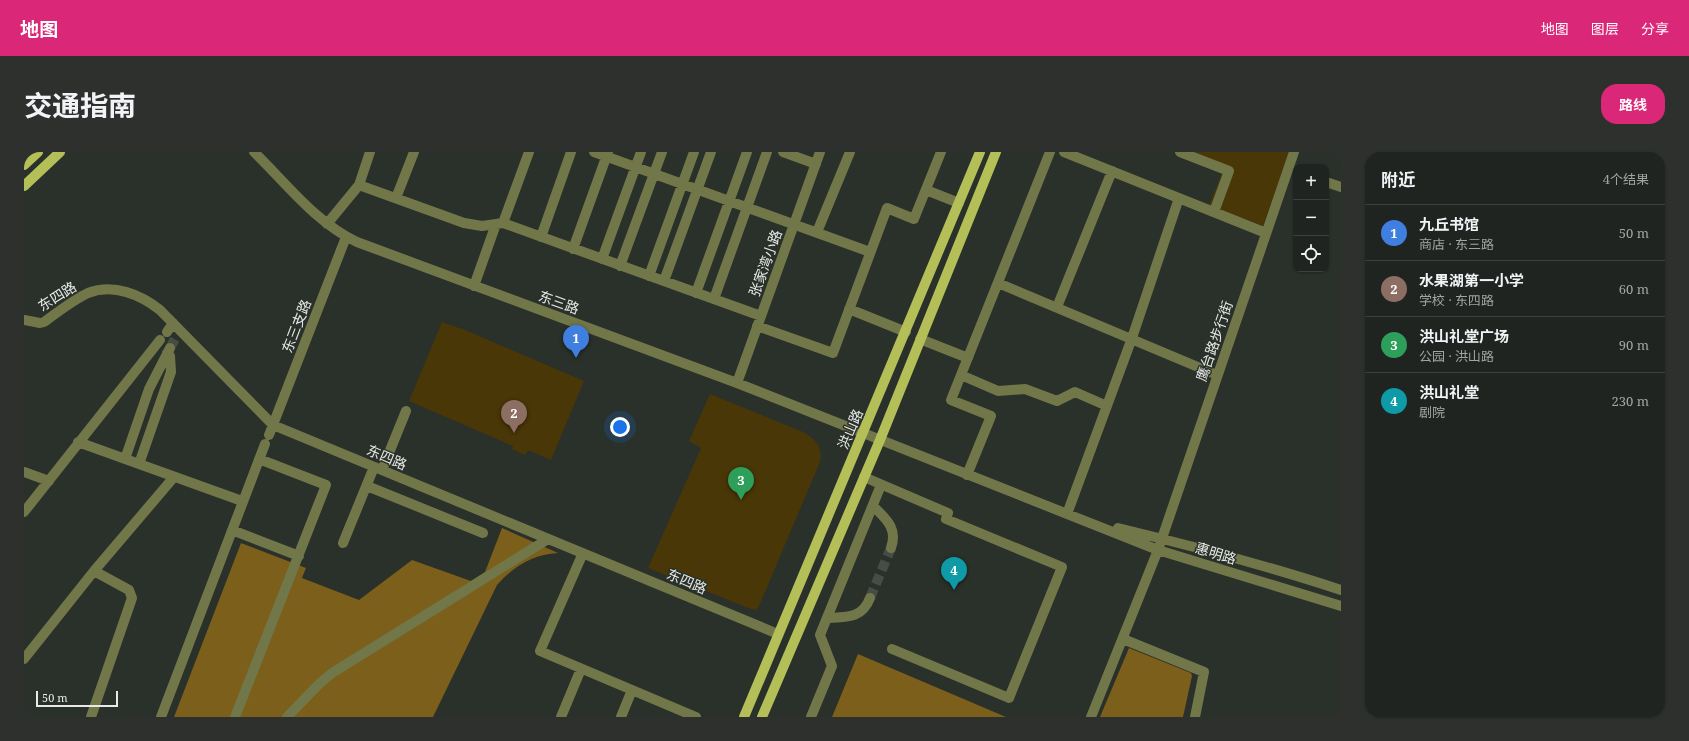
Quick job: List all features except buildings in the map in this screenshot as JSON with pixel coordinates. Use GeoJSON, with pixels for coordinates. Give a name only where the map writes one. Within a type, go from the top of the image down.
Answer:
{"type":"FeatureCollection","features":[{"type":"Feature","properties":{"kind":"main road"},"geometry":{"type":"LineString","coordinates":[[24,165],[38,152]]}},
{"type":"Feature","properties":{"kind":"main road"},"geometry":{"type":"LineString","coordinates":[[24,186],[60,152]]}},
{"type":"Feature","properties":{"kind":"main road","name":"洪山路"},"geometry":{"type":"LineString","coordinates":[[744,717],[980,152]]}},
{"type":"Feature","properties":{"kind":"main road"},"geometry":{"type":"LineString","coordinates":[[762,717],[880,440],[996,152]]}},
{"type":"Feature","properties":{"kind":"street","name":"东三路"},"geometry":{"type":"LineString","coordinates":[[254,152],[328,224],[346,237],[737,383],[880,440]]}},
{"type":"Feature","properties":{"kind":"street"},"geometry":{"type":"LineString","coordinates":[[328,224],[359,185],[370,152]]}},
{"type":"Feature","properties":{"kind":"street"},"geometry":{"type":"LineString","coordinates":[[396,198],[414,152]]}},
{"type":"Feature","properties":{"kind":"street"},"geometry":{"type":"LineString","coordinates":[[474,286],[529,152]]}},
{"type":"Feature","properties":{"kind":"street"},"geometry":{"type":"LineString","coordinates":[[541,237],[571,152]]}},
{"type":"Feature","properties":{"kind":"street"},"geometry":{"type":"LineString","coordinates":[[594,152],[607,154],[654,174],[870,252]]}},
{"type":"Feature","properties":{"kind":"street"},"geometry":{"type":"LineString","coordinates":[[602,259],[641,152]]}},
{"type":"Feature","properties":{"kind":"street"},"geometry":{"type":"LineString","coordinates":[[620,266],[662,152]]}},
{"type":"Feature","properties":{"kind":"street"},"geometry":{"type":"LineString","coordinates":[[649,276],[694,152]]}},
{"type":"Feature","properties":{"kind":"street"},"geometry":{"type":"LineString","coordinates":[[664,281],[711,152]]}},
{"type":"Feature","properties":{"kind":"street"},"geometry":{"type":"LineString","coordinates":[[696,293],[747,152]]}},
{"type":"Feature","properties":{"kind":"street"},"geometry":{"type":"LineString","coordinates":[[714,299],[767,152]]}},
{"type":"Feature","properties":{"kind":"street"},"geometry":{"type":"LineString","coordinates":[[783,152],[816,164]]}},
{"type":"Feature","properties":{"kind":"street","name":"张家湾小路"},"geometry":{"type":"LineString","coordinates":[[737,383],[820,152]]}},
{"type":"Feature","properties":{"kind":"street"},"geometry":{"type":"LineString","coordinates":[[817,232],[850,152]]}},
{"type":"Feature","properties":{"kind":"street"},"geometry":{"type":"LineString","coordinates":[[359,185],[464,223],[482,226],[499,224],[541,237],[714,299],[759,321],[833,353],[887,208],[914,219],[942,152]]}},
{"type":"Feature","properties":{"kind":"street"},"geometry":{"type":"LineString","coordinates":[[967,475],[991,416],[951,400],[1050,152]]}},
{"type":"Feature","properties":{"kind":"street"},"geometry":{"type":"LineString","coordinates":[[1064,152],[1266,233]]}},
{"type":"Feature","properties":{"kind":"street"},"geometry":{"type":"LineString","coordinates":[[1180,152],[1229,171],[1214,212]]}},
{"type":"Feature","properties":{"kind":"street","name":"鹰台路步行街"},"geometry":{"type":"LineString","coordinates":[[1091,717],[1158,550],[1266,233],[1292,170],[1294,152]]}},
{"type":"Feature","properties":{"kind":"street"},"geometry":{"type":"LineString","coordinates":[[573,249],[607,154]]}},
{"type":"Feature","properties":{"kind":"street"},"geometry":{"type":"LineString","coordinates":[[1056,307],[1112,171]]}},
{"type":"Feature","properties":{"kind":"street"},"geometry":{"type":"LineString","coordinates":[[1329,183],[1341,187]]}},
{"type":"Feature","properties":{"kind":"street"},"geometry":{"type":"LineString","coordinates":[[926,190],[959,203]]}},
{"type":"Feature","properties":{"kind":"street"},"geometry":{"type":"LineString","coordinates":[[1067,514],[1132,338],[1179,198]]}},
{"type":"Feature","properties":{"kind":"street","name":"东三支路"},"geometry":{"type":"LineString","coordinates":[[161,717],[242,501],[346,237]]}},
{"type":"Feature","properties":{"kind":"street"},"geometry":{"type":"LineString","coordinates":[[998,283],[1217,375]]}},
{"type":"Feature","properties":{"kind":"street","name":"东四路"},"geometry":{"type":"LineString","coordinates":[[24,320],[40,323],[44,322],[83,296],[93,292],[106,290],[123,291],[144,298],[173,339],[273,425],[778,634]]}},
{"type":"Feature","properties":{"kind":"street"},"geometry":{"type":"LineString","coordinates":[[849,309],[906,332]]}},
{"type":"Feature","properties":{"kind":"street"},"geometry":{"type":"LineString","coordinates":[[24,512],[78,442],[164,336],[173,339]]}},
{"type":"Feature","properties":{"kind":"street"},"geometry":{"type":"LineString","coordinates":[[124,459],[149,389],[173,339]]}},
{"type":"Feature","properties":{"kind":"street"},"geometry":{"type":"LineString","coordinates":[[139,464],[171,372],[170,356],[173,339]]}},
{"type":"Feature","properties":{"kind":"street"},"geometry":{"type":"LineString","coordinates":[[920,339],[968,358]]}},
{"type":"Feature","properties":{"kind":"street"},"geometry":{"type":"LineString","coordinates":[[961,375],[998,391],[1025,389],[1057,401],[1075,392],[1107,406]]}},
{"type":"Feature","properties":{"kind":"street"},"geometry":{"type":"LineString","coordinates":[[343,543],[367,486],[378,468],[406,411]]}},
{"type":"Feature","properties":{"kind":"street","name":"惠明路"},"geometry":{"type":"LineString","coordinates":[[880,440],[1158,550],[1341,606]]}},
{"type":"Feature","properties":{"kind":"street"},"geometry":{"type":"LineString","coordinates":[[78,442],[242,501]]}},
{"type":"Feature","properties":{"kind":"street"},"geometry":{"type":"LineString","coordinates":[[236,717],[326,485],[259,460]]}},
{"type":"Feature","properties":{"kind":"street"},"geometry":{"type":"LineString","coordinates":[[24,472],[48,481]]}},
{"type":"Feature","properties":{"kind":"street"},"geometry":{"type":"LineString","coordinates":[[24,659],[94,571],[174,477]]}},
{"type":"Feature","properties":{"kind":"street"},"geometry":{"type":"LineString","coordinates":[[864,478],[948,513],[946,519],[1062,567],[1009,698],[892,650]]}},
{"type":"Feature","properties":{"kind":"street"},"geometry":{"type":"LineString","coordinates":[[811,717],[832,666],[820,636],[881,485]]}},
{"type":"Feature","properties":{"kind":"street"},"geometry":{"type":"LineString","coordinates":[[367,486],[483,533]]}},
{"type":"Feature","properties":{"kind":"street"},"geometry":{"type":"LineString","coordinates":[[873,506],[891,524],[894,537],[891,548]]}},
{"type":"Feature","properties":{"kind":"street","name":"惠明路"},"geometry":{"type":"LineString","coordinates":[[1085,521],[1162,538],[1304,578],[1341,590]]}},
{"type":"Feature","properties":{"kind":"street"},"geometry":{"type":"LineString","coordinates":[[232,530],[299,556]]}},
{"type":"Feature","properties":{"kind":"street"},"geometry":{"type":"LineString","coordinates":[[287,717],[319,684],[332,673],[548,539]]}},
{"type":"Feature","properties":{"kind":"street"},"geometry":{"type":"LineString","coordinates":[[582,553],[540,651],[632,690],[676,713],[696,717]]}},
{"type":"Feature","properties":{"kind":"street"},"geometry":{"type":"LineString","coordinates":[[91,717],[132,598],[129,590],[94,571]]}},
{"type":"Feature","properties":{"kind":"street"},"geometry":{"type":"LineString","coordinates":[[827,618],[854,616],[866,608],[870,598]]}},
{"type":"Feature","properties":{"kind":"street"},"geometry":{"type":"LineString","coordinates":[[1123,640],[1204,672],[1195,717]]}},
{"type":"Feature","properties":{"kind":"street"},"geometry":{"type":"LineString","coordinates":[[561,717],[581,669]]}},
{"type":"Feature","properties":{"kind":"street"},"geometry":{"type":"LineString","coordinates":[[621,717],[632,690]]}},
{"type":"Feature","properties":{"kind":"shaded area"},"geometry":{"type":"Polygon","coordinates":[[[1190,152],[1289,152],[1263,226],[1209,205],[1225,166],[1190,152]]]}},
{"type":"Feature","properties":{"kind":"shaded area"},"geometry":{"type":"Polygon","coordinates":[[[442,322],[465,330],[584,381],[551,460],[528,450],[525,455],[512,449],[513,446],[409,401],[442,322]]]}},
{"type":"Feature","properties":{"kind":"shaded area"},"geometry":{"type":"Polygon","coordinates":[[[710,394],[803,432],[818,444],[820,452],[820,462],[756,610],[648,568],[701,448],[689,441],[710,394]]]}},
{"type":"Feature","properties":{"kind":"shaded area"},"geometry":{"type":"Polygon","coordinates":[[[502,528],[558,553],[540,556],[524,563],[503,578],[497,585],[433,717],[174,717],[241,543],[306,568],[302,578],[359,600],[412,560],[471,581],[485,572],[502,528]]]}},
{"type":"Feature","properties":{"kind":"shaded area"},"geometry":{"type":"Polygon","coordinates":[[[1129,648],[1191,673],[1192,676],[1183,717],[1100,717],[1129,648]]]}},
{"type":"Feature","properties":{"kind":"shaded area"},"geometry":{"type":"Polygon","coordinates":[[[858,654],[1006,717],[832,717],[858,654]]]}},
{"type":"Feature","properties":{"kind":"tunnel"},"geometry":{"type":"LineString","coordinates":[[170,348],[175,339]]}},
{"type":"Feature","properties":{"kind":"tunnel"},"geometry":{"type":"LineString","coordinates":[[870,598],[891,548]]}},
{"type":"Feature","properties":{"kind":"place","name":"九丘书馆"},"geometry":{"type":"Point","coordinates":[576,358]}},
{"type":"Feature","properties":{"kind":"place","name":"水果湖第一小学"},"geometry":{"type":"Point","coordinates":[514,433]}},
{"type":"Feature","properties":{"kind":"place","name":"洪山礼堂广场"},"geometry":{"type":"Point","coordinates":[741,500]}},
{"type":"Feature","properties":{"kind":"place","name":"洪山礼堂"},"geometry":{"type":"Point","coordinates":[954,590]}}]}
